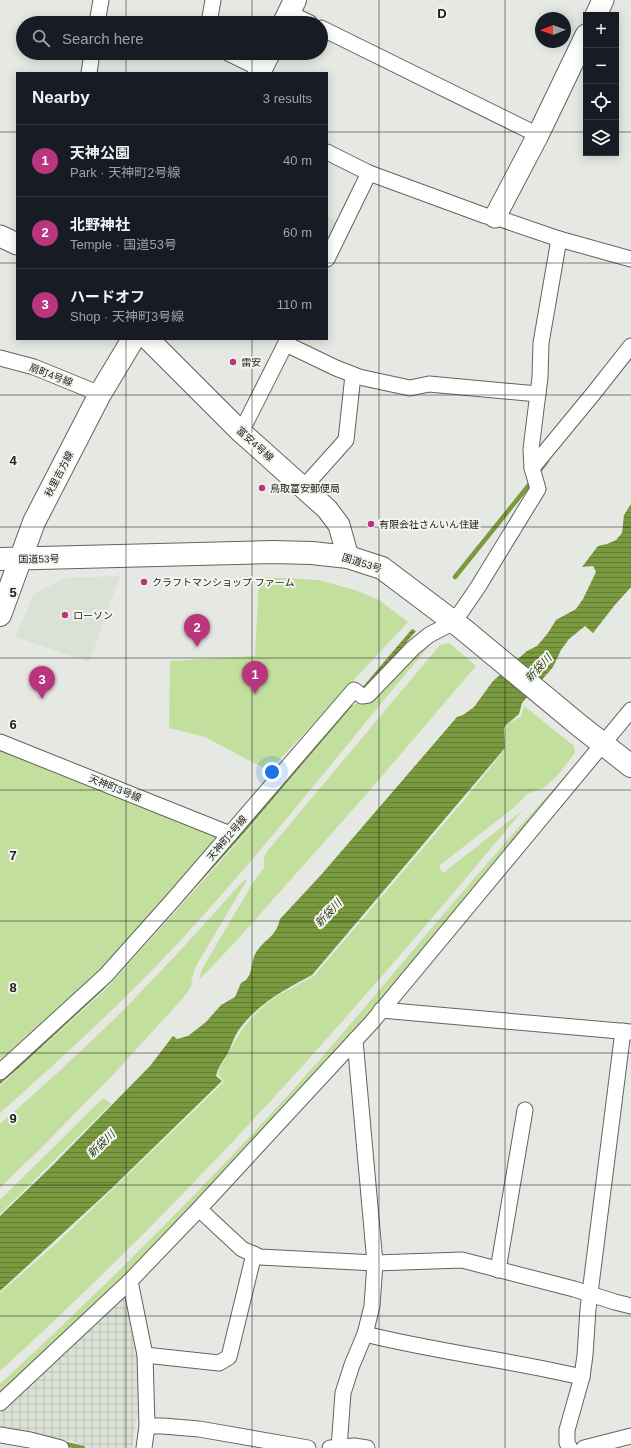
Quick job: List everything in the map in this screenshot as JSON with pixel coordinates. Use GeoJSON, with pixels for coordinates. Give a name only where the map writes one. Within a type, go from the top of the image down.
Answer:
{"type":"FeatureCollection","features":[{"type":"Feature","properties":{"kind":"main road","name":"秋里吉方線"},"geometry":{"type":"LineString","coordinates":[[0,615],[10,559],[34,522],[100,394],[132,340]]}},
{"type":"Feature","properties":{"kind":"main road","name":"国道53号"},"geometry":{"type":"LineString","coordinates":[[10,559],[274,552],[312,553],[348,557],[382,568],[458,626],[602,745],[631,766]]}},
{"type":"Feature","properties":{"kind":"street"},"geometry":{"type":"LineString","coordinates":[[98,16],[101,0]]}},
{"type":"Feature","properties":{"kind":"street"},"geometry":{"type":"LineString","coordinates":[[210,16],[213,0]]}},
{"type":"Feature","properties":{"kind":"street"},"geometry":{"type":"LineString","coordinates":[[597,12],[603,0]]}},
{"type":"Feature","properties":{"kind":"street"},"geometry":{"type":"LineString","coordinates":[[328,31],[538,135]]}},
{"type":"Feature","properties":{"kind":"street"},"geometry":{"type":"LineString","coordinates":[[495,218],[538,135],[583,41]]}},
{"type":"Feature","properties":{"kind":"street"},"geometry":{"type":"LineString","coordinates":[[89,72],[91,60]]}},
{"type":"Feature","properties":{"kind":"street"},"geometry":{"type":"LineString","coordinates":[[248,60],[263,65]]}},
{"type":"Feature","properties":{"kind":"street"},"geometry":{"type":"LineString","coordinates":[[328,152],[369,173],[486,216],[559,240],[631,259]]}},
{"type":"Feature","properties":{"kind":"street"},"geometry":{"type":"LineString","coordinates":[[328,257],[369,173]]}},
{"type":"Feature","properties":{"kind":"street"},"geometry":{"type":"LineString","coordinates":[[0,236],[16,244]]}},
{"type":"Feature","properties":{"kind":"street"},"geometry":{"type":"LineString","coordinates":[[458,626],[478,587],[538,489],[532,468],[531,449],[538,394],[541,343],[559,240]]}},
{"type":"Feature","properties":{"kind":"street","name":"富安4号線"},"geometry":{"type":"LineString","coordinates":[[149,340],[241,432],[327,509],[338,525],[348,557]]}},
{"type":"Feature","properties":{"kind":"street"},"geometry":{"type":"LineString","coordinates":[[241,432],[287,341],[353,375],[410,388],[429,384],[538,394]]}},
{"type":"Feature","properties":{"kind":"street"},"geometry":{"type":"LineString","coordinates":[[532,468],[594,394],[631,346]]}},
{"type":"Feature","properties":{"kind":"street","name":"扇町4号線"},"geometry":{"type":"LineString","coordinates":[[0,358],[34,367],[100,394]]}},
{"type":"Feature","properties":{"kind":"street"},"geometry":{"type":"LineString","coordinates":[[303,488],[346,440],[353,375]]}},
{"type":"Feature","properties":{"kind":"street","name":"天神町2号線"},"geometry":{"type":"LineString","coordinates":[[0,1072],[106,975],[173,900],[354,690],[362,696],[368,695],[413,648],[429,635],[458,626]]}},
{"type":"Feature","properties":{"kind":"street"},"geometry":{"type":"LineString","coordinates":[[0,1403],[130,1281],[199,1209],[355,1040],[631,710]]}},
{"type":"Feature","properties":{"kind":"street","name":"天神町3号線"},"geometry":{"type":"LineString","coordinates":[[0,742],[230,834]]}},
{"type":"Feature","properties":{"kind":"street"},"geometry":{"type":"LineString","coordinates":[[381,1010],[627,1032],[590,1294],[586,1355],[582,1377],[567,1430],[567,1444],[570,1448]]}},
{"type":"Feature","properties":{"kind":"street"},"geometry":{"type":"LineString","coordinates":[[355,1040],[375,1263],[372,1306],[365,1334],[352,1365],[343,1393],[336,1448],[354,1446],[367,1448]]}},
{"type":"Feature","properties":{"kind":"street"},"geometry":{"type":"LineString","coordinates":[[498,1270],[525,1110]]}},
{"type":"Feature","properties":{"kind":"street"},"geometry":{"type":"LineString","coordinates":[[199,1209],[242,1249],[260,1257],[375,1263],[462,1260],[631,1306]]}},
{"type":"Feature","properties":{"kind":"street"},"geometry":{"type":"LineString","coordinates":[[145,1355],[219,1363],[229,1357],[254,1254]]}},
{"type":"Feature","properties":{"kind":"street"},"geometry":{"type":"LineString","coordinates":[[130,1281],[145,1355],[147,1426],[144,1448]]}},
{"type":"Feature","properties":{"kind":"street"},"geometry":{"type":"LineString","coordinates":[[365,1334],[438,1350],[540,1367],[582,1377]]}},
{"type":"Feature","properties":{"kind":"street"},"geometry":{"type":"LineString","coordinates":[[147,1426],[199,1429],[308,1448]]}},
{"type":"Feature","properties":{"kind":"street"},"geometry":{"type":"LineString","coordinates":[[0,1435],[30,1440],[61,1448]]}},
{"type":"Feature","properties":{"kind":"street"},"geometry":{"type":"LineString","coordinates":[[584,1448],[631,1436]]}},
{"type":"Feature","properties":{"kind":"shaded area"},"geometry":{"type":"Polygon","coordinates":[[[328,217],[338,222],[328,243],[328,217]]]}},
{"type":"Feature","properties":{"kind":"shaded area","name":"ローソン"},"geometry":{"type":"Polygon","coordinates":[[[120,576],[89,662],[15,637],[34,594],[65,578],[120,576]]]}},
{"type":"Feature","properties":{"kind":"shaded area"},"geometry":{"type":"Polygon","coordinates":[[[259,577],[318,580],[355,590],[379,600],[408,622],[269,771],[205,737],[169,728],[170,661],[255,656],[259,577]]]}},
{"type":"Feature","properties":{"kind":"shaded area"},"geometry":{"type":"Polygon","coordinates":[[[435,639],[246,867],[180,941],[137,986],[92,1029],[0,1113],[0,1086],[104,991],[237,843],[354,704],[368,700],[415,653],[435,639]]]}},
{"type":"Feature","properties":{"kind":"shaded area"},"geometry":{"type":"Polygon","coordinates":[[[449,643],[476,666],[364,797],[239,938],[199,980],[202,969],[254,881],[264,868],[264,857],[269,849],[440,645],[449,643]]]}},
{"type":"Feature","properties":{"kind":"shaded area"},"geometry":{"type":"Polygon","coordinates":[[[524,706],[574,746],[575,753],[557,776],[545,787],[527,794],[517,805],[439,866],[443,873],[523,810],[383,975],[261,1112],[114,1263],[0,1371],[0,1293],[60,1240],[224,1082],[218,1074],[220,1068],[241,1031],[248,1022],[260,1009],[277,996],[314,976],[465,799],[506,748],[505,729],[508,724],[521,716],[524,706]]]}},
{"type":"Feature","properties":{"kind":"shaded area"},"geometry":{"type":"Polygon","coordinates":[[[0,750],[218,835],[219,840],[100,973],[0,1066],[0,750]]]}},
{"type":"Feature","properties":{"kind":"shaded area"},"geometry":{"type":"Polygon","coordinates":[[[565,777],[384,996],[323,1066],[195,1204],[115,1284],[36,1360],[0,1392],[0,1384],[165,1225],[284,1100],[533,811],[565,777]]]}},
{"type":"Feature","properties":{"kind":"shaded area"},"geometry":{"type":"Polygon","coordinates":[[[244,880],[247,880],[196,966],[191,987],[183,998],[110,1078],[0,1188],[0,1124],[68,1063],[117,1016],[244,880]]]}},
{"type":"Feature","properties":{"kind":"shaded area"},"geometry":{"type":"Polygon","coordinates":[[[103,1098],[111,1104],[0,1214],[0,1200],[103,1098]]]}},
{"type":"Feature","properties":{"kind":"shaded area"},"geometry":{"type":"Polygon","coordinates":[[[126,1296],[134,1326],[139,1372],[140,1419],[136,1420],[132,1448],[92,1448],[70,1441],[37,1434],[0,1429],[0,1414],[122,1298],[126,1296]]]}},
{"type":"Feature","properties":{"kind":"water","name":"新袋川"},"geometry":{"type":"Polygon","coordinates":[[[631,504],[631,587],[593,633],[585,626],[569,639],[561,650],[553,667],[522,703],[519,714],[504,728],[505,748],[312,975],[272,998],[245,1021],[234,1038],[229,1051],[217,1072],[216,1076],[222,1081],[111,1189],[0,1291],[0,1216],[51,1167],[150,1066],[173,1036],[177,1039],[188,1036],[206,1022],[221,1005],[235,997],[241,983],[250,973],[257,951],[276,930],[280,919],[321,875],[457,717],[463,715],[474,707],[493,681],[527,651],[537,646],[548,633],[556,620],[576,609],[583,599],[596,572],[593,566],[582,567],[598,546],[616,540],[622,533],[624,515],[631,504]]]}},
{"type":"Feature","properties":{"kind":"water"},"geometry":{"type":"Polygon","coordinates":[[[412,629],[416,631],[364,692],[361,689],[412,629]]]}},
{"type":"Feature","properties":{"kind":"water"},"geometry":{"type":"Polygon","coordinates":[[[349,703],[353,705],[245,832],[104,989],[0,1084],[0,1079],[349,703]]]}},
{"type":"Feature","properties":{"kind":"waterway"},"geometry":{"type":"LineString","coordinates":[[537,474],[547,461]]}},
{"type":"Feature","properties":{"kind":"waterway"},"geometry":{"type":"LineString","coordinates":[[455,577],[533,480]]}},
{"type":"Feature","properties":{"kind":"waterway"},"geometry":{"type":"LineString","coordinates":[[61,1443],[83,1448]]}},
{"type":"Feature","properties":{"kind":"place","name":"雷安"},"geometry":{"type":"Point","coordinates":[233,362]}},
{"type":"Feature","properties":{"kind":"place","name":"鳥取富安郵便局"},"geometry":{"type":"Point","coordinates":[262,488]}},
{"type":"Feature","properties":{"kind":"place","name":"有限会社さんいん住建"},"geometry":{"type":"Point","coordinates":[371,524]}},
{"type":"Feature","properties":{"kind":"place","name":"クラフトマンショップ ファーム"},"geometry":{"type":"Point","coordinates":[144,582]}},
{"type":"Feature","properties":{"kind":"place","name":"ローソン"},"geometry":{"type":"Point","coordinates":[65,615]}},
{"type":"Feature","properties":{"kind":"place","name":"北野神社"},"geometry":{"type":"Point","coordinates":[197,647]}},
{"type":"Feature","properties":{"kind":"place","name":"天神公園"},"geometry":{"type":"Point","coordinates":[255,694]}},
{"type":"Feature","properties":{"kind":"place","name":"ハードオフ"},"geometry":{"type":"Point","coordinates":[42,699]}}]}
